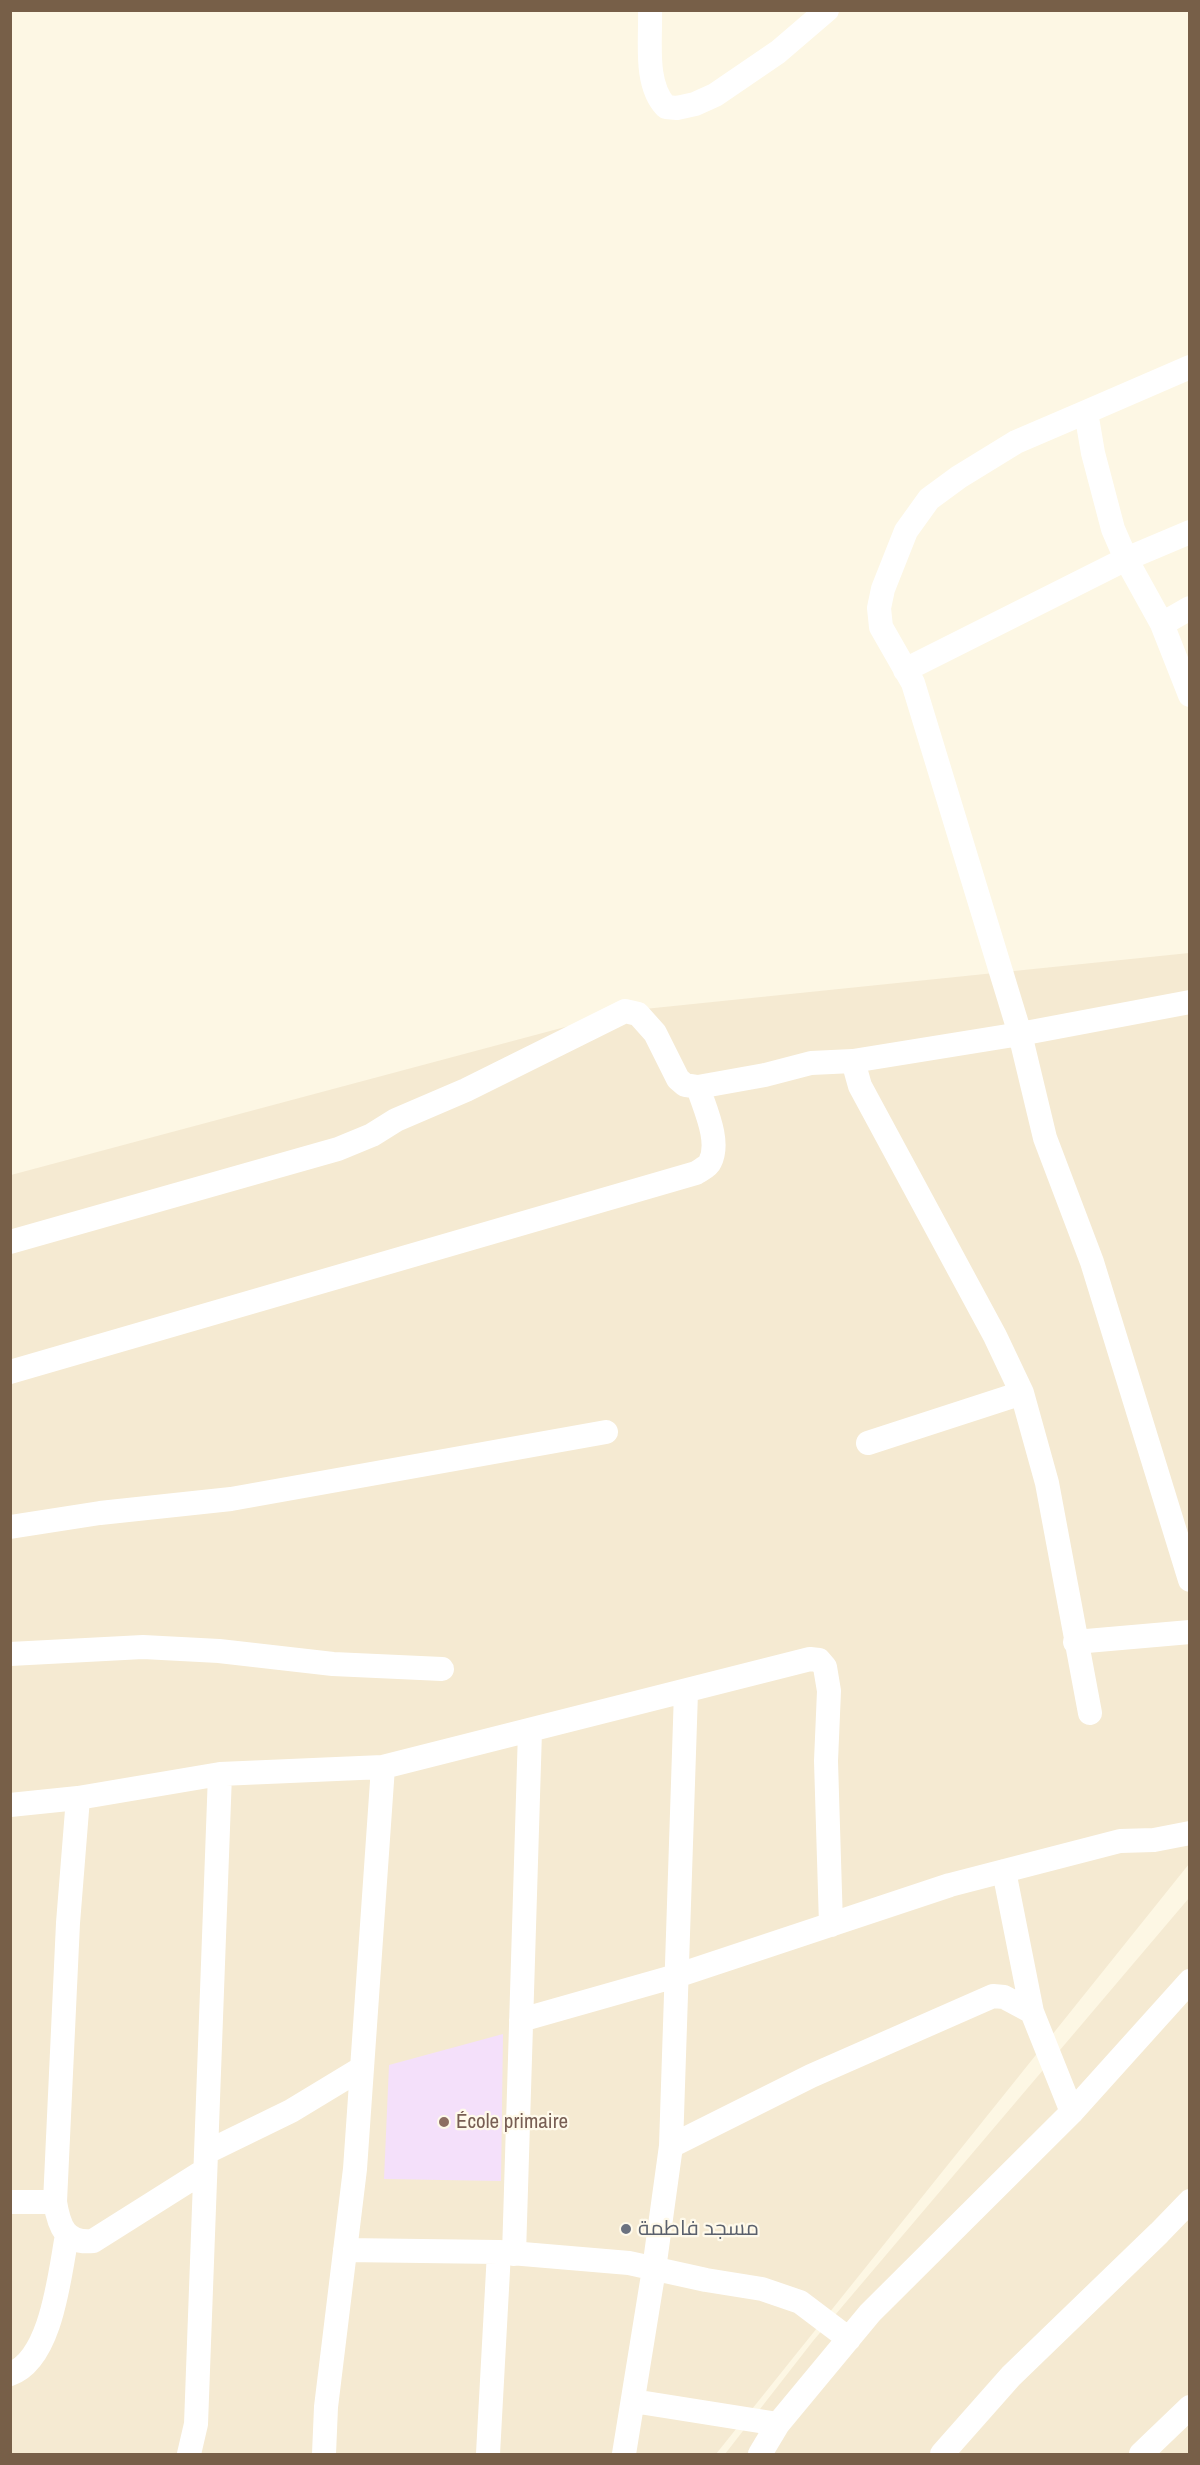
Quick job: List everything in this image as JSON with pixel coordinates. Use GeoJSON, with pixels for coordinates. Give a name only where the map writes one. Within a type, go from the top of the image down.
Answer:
{"type":"FeatureCollection","features":[{"type":"Feature","properties":{"kind":"street"},"geometry":{"type":"LineString","coordinates":[[650,10],[652,81],[658,98],[666,107],[677,108],[695,104],[715,95],[778,52],[827,10]]}},
{"type":"Feature","properties":{"kind":"street"},"geometry":{"type":"LineString","coordinates":[[1190,367],[1016,442],[959,477],[929,499],[906,531],[883,589],[879,608],[881,627],[913,683],[1020,1034],[1045,1138],[1092,1262],[1190,1580]]}},
{"type":"Feature","properties":{"kind":"street"},"geometry":{"type":"LineString","coordinates":[[1086,412],[1093,453],[1113,529],[1126,559],[1162,624],[1190,695]]}},
{"type":"Feature","properties":{"kind":"street"},"geometry":{"type":"LineString","coordinates":[[905,670],[1126,559],[1190,532]]}},
{"type":"Feature","properties":{"kind":"street"},"geometry":{"type":"LineString","coordinates":[[1162,624],[1190,608]]}},
{"type":"Feature","properties":{"kind":"street"},"geometry":{"type":"LineString","coordinates":[[10,1242],[338,1149],[372,1135],[396,1120],[477,1085],[625,1011],[638,1014],[655,1033],[678,1079],[685,1085],[698,1087],[754,1077],[811,1063],[853,1061],[1020,1034],[1190,1002]]}},
{"type":"Feature","properties":{"kind":"street"},"geometry":{"type":"LineString","coordinates":[[853,1061],[860,1086],[995,1336],[1022,1393],[1047,1483],[1090,1713]]}},
{"type":"Feature","properties":{"kind":"street"},"geometry":{"type":"LineString","coordinates":[[10,1372],[696,1173],[710,1164],[713,1153],[712,1136],[698,1087]]}},
{"type":"Feature","properties":{"kind":"street"},"geometry":{"type":"LineString","coordinates":[[868,1443],[1022,1393]]}},
{"type":"Feature","properties":{"kind":"street"},"geometry":{"type":"LineString","coordinates":[[10,1527],[100,1513],[231,1499],[606,1432]]}},
{"type":"Feature","properties":{"kind":"street"},"geometry":{"type":"LineString","coordinates":[[1075,1642],[1190,1632]]}},
{"type":"Feature","properties":{"kind":"street"},"geometry":{"type":"LineString","coordinates":[[10,1654],[142,1647],[219,1651],[333,1664],[442,1669]]}},
{"type":"Feature","properties":{"kind":"street"},"geometry":{"type":"LineString","coordinates":[[10,1805],[78,1798],[220,1774],[382,1767],[810,1659],[819,1660],[825,1667],[829,1691],[826,1761],[831,1925]]}},
{"type":"Feature","properties":{"kind":"street"},"geometry":{"type":"LineString","coordinates":[[624,2454],[654,2269],[670,2146],[686,1692]]}},
{"type":"Feature","properties":{"kind":"street"},"geometry":{"type":"LineString","coordinates":[[488,2454],[507,2253],[520,2020],[530,1731]]}},
{"type":"Feature","properties":{"kind":"street"},"geometry":{"type":"LineString","coordinates":[[324,2454],[326,2407],[355,2169],[382,1767]]}},
{"type":"Feature","properties":{"kind":"street"},"geometry":{"type":"LineString","coordinates":[[189,2454],[196,2424],[220,1774]]}},
{"type":"Feature","properties":{"kind":"street"},"geometry":{"type":"LineString","coordinates":[[78,1798],[68,1923],[55,2202],[59,2223],[67,2235],[81,2242],[93,2241],[205,2162],[362,2068]]}},
{"type":"Feature","properties":{"kind":"street"},"geometry":{"type":"LineString","coordinates":[[520,2020],[676,1976],[950,1885],[1120,1841],[1154,1840],[1190,1833]]}},
{"type":"Feature","properties":{"kind":"street"},"geometry":{"type":"LineString","coordinates":[[1004,1870],[1032,2012],[1072,2112]]}},
{"type":"Feature","properties":{"kind":"street"},"geometry":{"type":"LineString","coordinates":[[760,2454],[778,2424],[870,2313],[1072,2112],[1190,1981]]}},
{"type":"Feature","properties":{"kind":"street"},"geometry":{"type":"LineString","coordinates":[[670,2146],[811,2076],[993,1996],[1004,1997],[1032,2012]]}},
{"type":"Feature","properties":{"kind":"street"},"geometry":{"type":"LineString","coordinates":[[942,2454],[1011,2376],[1190,2201]]}},
{"type":"Feature","properties":{"kind":"street"},"geometry":{"type":"LineString","coordinates":[[10,2202],[55,2202]]}},
{"type":"Feature","properties":{"kind":"street"},"geometry":{"type":"LineString","coordinates":[[10,2374],[20,2370],[33,2354],[48,2327],[67,2235]]}},
{"type":"Feature","properties":{"kind":"street"},"geometry":{"type":"LineString","coordinates":[[345,2250],[507,2253],[629,2263],[762,2289],[800,2302],[849,2339]]}},
{"type":"Feature","properties":{"kind":"street"},"geometry":{"type":"LineString","coordinates":[[633,2401],[778,2424]]}},
{"type":"Feature","properties":{"kind":"street"},"geometry":{"type":"LineString","coordinates":[[1142,2454],[1190,2407]]}},
{"type":"Feature","properties":{"kind":"shaded area"},"geometry":{"type":"Polygon","coordinates":[[[1189,953],[1189,1864],[716,2454],[11,2454],[11,1175],[625,1011],[1189,953]]]}},
{"type":"Feature","properties":{"kind":"shaded area"},"geometry":{"type":"Polygon","coordinates":[[[1189,1898],[1189,2454],[725,2454],[813,2341],[1189,1898]]]}},
{"type":"Feature","properties":{"kind":"shaded area","name":"École primaire"},"geometry":{"type":"Polygon","coordinates":[[[503,2034],[501,2181],[384,2179],[389,2065],[503,2034]]]}},
{"type":"Feature","properties":{"kind":"place","name":"École primaire"},"geometry":{"type":"Point","coordinates":[444,2122]}},
{"type":"Feature","properties":{"kind":"place","name":"مسجد فاطمة"},"geometry":{"type":"Point","coordinates":[626,2229]}}]}
